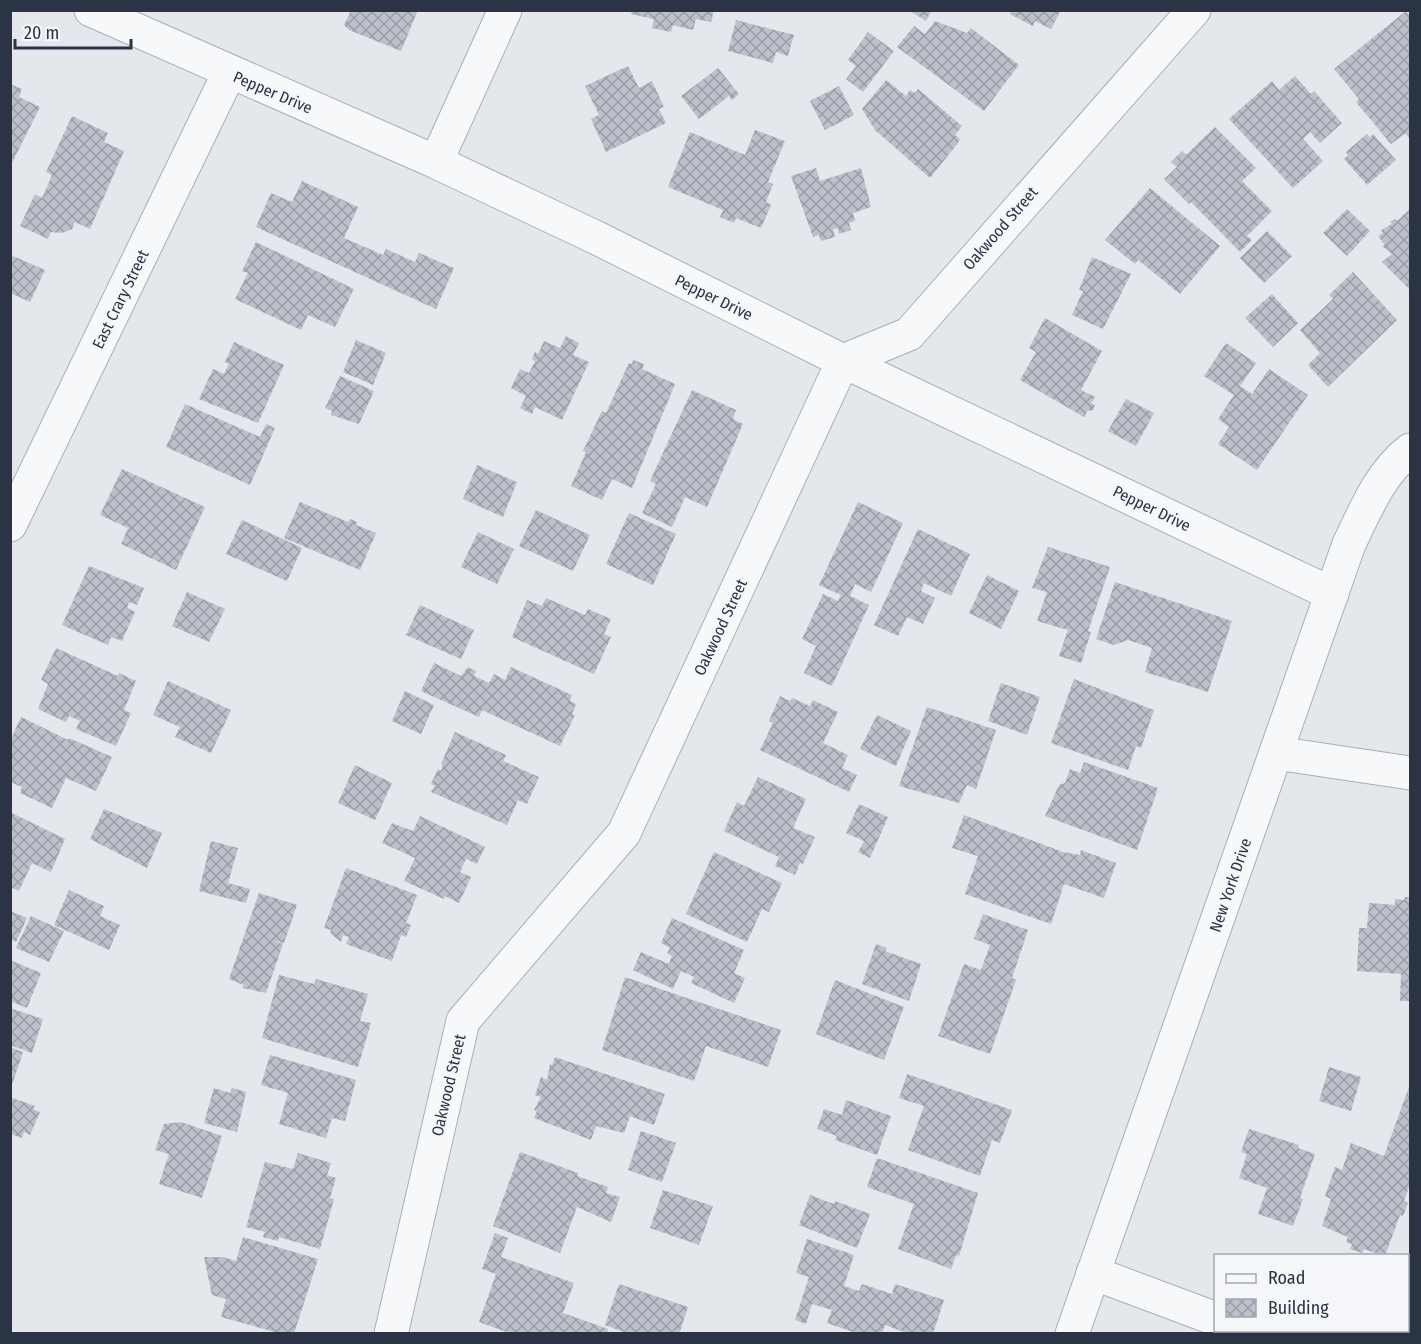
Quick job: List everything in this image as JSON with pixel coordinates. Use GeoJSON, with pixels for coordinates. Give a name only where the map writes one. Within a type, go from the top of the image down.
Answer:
{"type":"FeatureCollection","features":[{"type":"Feature","properties":{"kind":"street","name":"Pepper Drive"},"geometry":{"type":"LineString","coordinates":[[91,10],[229,73],[436,162],[608,244],[843,361],[1332,594]]}},
{"type":"Feature","properties":{"kind":"street"},"geometry":{"type":"LineString","coordinates":[[436,162],[505,10]]}},
{"type":"Feature","properties":{"kind":"street","name":"Oakwood Street"},"geometry":{"type":"LineString","coordinates":[[391,1334],[463,1021],[624,832],[843,361],[909,334],[1194,10]]}},
{"type":"Feature","properties":{"kind":"street","name":"East Crary Street"},"geometry":{"type":"LineString","coordinates":[[10,525],[229,73]]}},
{"type":"Feature","properties":{"kind":"street","name":"New York Drive"},"geometry":{"type":"LineString","coordinates":[[1072,1334],[1349,544],[1372,497],[1398,460],[1410,450]]}},
{"type":"Feature","properties":{"kind":"street"},"geometry":{"type":"LineString","coordinates":[[1276,753],[1410,773]]}},
{"type":"Feature","properties":{"kind":"street"},"geometry":{"type":"LineString","coordinates":[[1093,1273],[1214,1319]]}},
{"type":"Feature","properties":{"kind":"building"},"geometry":{"type":"Polygon","coordinates":[[[351,10],[418,10],[401,51],[349,30],[344,25],[351,10]]]}},
{"type":"Feature","properties":{"kind":"building"},"geometry":{"type":"Polygon","coordinates":[[[632,10],[714,10],[711,22],[696,19],[693,30],[673,25],[671,32],[652,28],[654,19],[631,14],[632,10]]]}},
{"type":"Feature","properties":{"kind":"building"},"geometry":{"type":"Polygon","coordinates":[[[909,10],[932,10],[926,21],[909,10]]]}},
{"type":"Feature","properties":{"kind":"building"},"geometry":{"type":"Polygon","coordinates":[[[1012,10],[1061,10],[1051,29],[1035,21],[1033,26],[1010,14],[1012,10]]]}},
{"type":"Feature","properties":{"kind":"building"},"geometry":{"type":"Polygon","coordinates":[[[1406,11],[1410,16],[1410,139],[1406,133],[1391,144],[1356,102],[1359,99],[1334,69],[1406,11]]]}},
{"type":"Feature","properties":{"kind":"building"},"geometry":{"type":"Polygon","coordinates":[[[736,20],[794,35],[788,56],[776,52],[773,63],[728,51],[736,20]]]}},
{"type":"Feature","properties":{"kind":"building"},"geometry":{"type":"Polygon","coordinates":[[[935,21],[967,33],[971,28],[1019,65],[984,111],[897,47],[914,26],[925,34],[935,21]]]}},
{"type":"Feature","properties":{"kind":"building"},"geometry":{"type":"Polygon","coordinates":[[[868,32],[894,51],[863,92],[846,79],[856,66],[848,60],[868,32]]]}},
{"type":"Feature","properties":{"kind":"building"},"geometry":{"type":"Polygon","coordinates":[[[628,66],[639,88],[652,81],[664,107],[659,109],[666,123],[606,152],[591,119],[599,115],[585,86],[628,66]]]}},
{"type":"Feature","properties":{"kind":"building"},"geometry":{"type":"Polygon","coordinates":[[[718,68],[739,94],[732,100],[729,96],[699,119],[681,96],[718,68]]]}},
{"type":"Feature","properties":{"kind":"building"},"geometry":{"type":"Polygon","coordinates":[[[1295,76],[1311,94],[1314,91],[1342,123],[1320,143],[1310,132],[1303,139],[1323,161],[1293,188],[1229,119],[1272,81],[1279,90],[1295,76]]]}},
{"type":"Feature","properties":{"kind":"building"},"geometry":{"type":"Polygon","coordinates":[[[886,80],[906,96],[910,90],[915,93],[918,89],[962,126],[955,135],[960,139],[958,143],[930,178],[875,130],[862,109],[886,80]]]}},
{"type":"Feature","properties":{"kind":"building"},"geometry":{"type":"Polygon","coordinates":[[[10,84],[22,89],[19,97],[40,107],[10,167],[10,84]]]}},
{"type":"Feature","properties":{"kind":"building"},"geometry":{"type":"Polygon","coordinates":[[[839,86],[854,115],[825,130],[810,101],[839,86]]]}},
{"type":"Feature","properties":{"kind":"building"},"geometry":{"type":"Polygon","coordinates":[[[72,116],[108,133],[104,142],[124,151],[90,229],[75,222],[72,229],[62,233],[51,232],[48,239],[20,226],[35,194],[42,198],[52,175],[46,172],[72,116]]]}},
{"type":"Feature","properties":{"kind":"building"},"geometry":{"type":"Polygon","coordinates":[[[1215,127],[1256,168],[1242,181],[1272,211],[1247,236],[1252,240],[1240,252],[1191,202],[1189,204],[1164,179],[1177,167],[1171,162],[1182,151],[1186,155],[1215,127]]]}},
{"type":"Feature","properties":{"kind":"building"},"geometry":{"type":"Polygon","coordinates":[[[755,130],[785,141],[768,182],[773,184],[766,202],[771,205],[761,228],[736,218],[734,223],[720,217],[723,210],[668,187],[690,132],[745,155],[755,130]]]}},
{"type":"Feature","properties":{"kind":"building"},"geometry":{"type":"Polygon","coordinates":[[[1367,134],[1370,138],[1373,134],[1396,160],[1367,185],[1344,159],[1348,155],[1346,152],[1367,134]]]}},
{"type":"Feature","properties":{"kind":"building"},"geometry":{"type":"Polygon","coordinates":[[[816,168],[820,181],[861,168],[871,207],[853,213],[855,221],[849,223],[851,230],[839,234],[838,228],[833,229],[835,237],[821,241],[819,235],[813,237],[791,176],[816,168]]]}},
{"type":"Feature","properties":{"kind":"building"},"geometry":{"type":"Polygon","coordinates":[[[302,181],[358,207],[344,238],[383,255],[386,249],[415,262],[419,253],[454,268],[436,309],[256,227],[271,193],[292,202],[302,181]]]}},
{"type":"Feature","properties":{"kind":"building"},"geometry":{"type":"Polygon","coordinates":[[[1150,188],[1220,246],[1180,294],[1138,260],[1135,264],[1105,240],[1150,188]]]}},
{"type":"Feature","properties":{"kind":"building"},"geometry":{"type":"Polygon","coordinates":[[[1347,209],[1370,231],[1347,256],[1323,233],[1347,209]]]}},
{"type":"Feature","properties":{"kind":"building"},"geometry":{"type":"Polygon","coordinates":[[[1410,209],[1410,290],[1382,262],[1392,254],[1382,246],[1385,245],[1378,236],[1383,233],[1381,230],[1392,224],[1390,222],[1395,219],[1397,221],[1410,209]]]}},
{"type":"Feature","properties":{"kind":"building"},"geometry":{"type":"Polygon","coordinates":[[[1267,231],[1292,256],[1264,283],[1240,258],[1267,231]]]}},
{"type":"Feature","properties":{"kind":"building"},"geometry":{"type":"Polygon","coordinates":[[[256,242],[354,289],[335,327],[308,315],[301,330],[235,299],[248,273],[242,271],[256,242]]]}},
{"type":"Feature","properties":{"kind":"building"},"geometry":{"type":"Polygon","coordinates":[[[13,256],[45,270],[30,302],[10,293],[10,262],[13,256]]]}},
{"type":"Feature","properties":{"kind":"building"},"geometry":{"type":"Polygon","coordinates":[[[1092,257],[1131,274],[1103,329],[1072,315],[1083,291],[1079,290],[1092,257]]]}},
{"type":"Feature","properties":{"kind":"building"},"geometry":{"type":"Polygon","coordinates":[[[1353,272],[1397,320],[1328,387],[1308,365],[1320,353],[1300,330],[1333,299],[1329,295],[1353,272]]]}},
{"type":"Feature","properties":{"kind":"building"},"geometry":{"type":"Polygon","coordinates":[[[1272,294],[1298,323],[1273,347],[1245,318],[1272,294]]]}},
{"type":"Feature","properties":{"kind":"building"},"geometry":{"type":"Polygon","coordinates":[[[1045,318],[1102,351],[1081,390],[1095,397],[1091,403],[1095,405],[1092,411],[1088,410],[1084,417],[1020,380],[1036,352],[1029,348],[1045,318]]]}},
{"type":"Feature","properties":{"kind":"building"},"geometry":{"type":"Polygon","coordinates":[[[566,336],[579,343],[573,355],[589,362],[562,420],[535,407],[532,414],[520,408],[526,396],[511,388],[520,369],[529,373],[535,361],[532,359],[535,352],[538,354],[544,341],[560,348],[566,336]]]}},
{"type":"Feature","properties":{"kind":"building"},"geometry":{"type":"Polygon","coordinates":[[[356,340],[386,353],[373,385],[343,372],[356,340]]]}},
{"type":"Feature","properties":{"kind":"building"},"geometry":{"type":"Polygon","coordinates":[[[234,342],[284,365],[258,423],[199,399],[213,369],[224,374],[229,364],[225,362],[234,342]]]}},
{"type":"Feature","properties":{"kind":"building"},"geometry":{"type":"Polygon","coordinates":[[[1226,343],[1256,363],[1240,386],[1252,394],[1269,369],[1308,395],[1257,470],[1218,444],[1229,427],[1218,419],[1234,395],[1204,376],[1226,343]]]}},
{"type":"Feature","properties":{"kind":"building"},"geometry":{"type":"Polygon","coordinates":[[[633,360],[644,364],[642,369],[675,384],[632,488],[612,479],[602,500],[571,486],[586,452],[583,451],[602,411],[606,413],[629,363],[632,364],[633,360]]]}},
{"type":"Feature","properties":{"kind":"building"},"geometry":{"type":"Polygon","coordinates":[[[340,376],[374,391],[359,424],[331,415],[332,411],[325,408],[340,376]]]}},
{"type":"Feature","properties":{"kind":"building"},"geometry":{"type":"Polygon","coordinates":[[[692,390],[736,410],[733,419],[743,424],[707,507],[685,497],[672,527],[642,513],[656,484],[650,481],[692,390]]]}},
{"type":"Feature","properties":{"kind":"building"},"geometry":{"type":"Polygon","coordinates":[[[1126,399],[1154,413],[1136,446],[1108,431],[1126,399]]]}},
{"type":"Feature","properties":{"kind":"building"},"geometry":{"type":"Polygon","coordinates":[[[185,404],[260,437],[266,424],[275,428],[250,485],[166,447],[185,404]]]}},
{"type":"Feature","properties":{"kind":"building"},"geometry":{"type":"Polygon","coordinates":[[[477,465],[517,482],[503,517],[463,499],[477,465]]]}},
{"type":"Feature","properties":{"kind":"building"},"geometry":{"type":"Polygon","coordinates":[[[122,469],[205,507],[176,570],[121,544],[128,528],[100,515],[122,469]]]}},
{"type":"Feature","properties":{"kind":"building"},"geometry":{"type":"Polygon","coordinates":[[[300,502],[348,522],[350,519],[357,522],[356,525],[376,533],[360,570],[284,538],[300,502]]]}},
{"type":"Feature","properties":{"kind":"building"},"geometry":{"type":"Polygon","coordinates":[[[858,502],[903,523],[871,592],[855,584],[850,596],[869,605],[832,686],[804,673],[816,646],[802,639],[823,594],[838,601],[841,595],[819,585],[858,502]]]}},
{"type":"Feature","properties":{"kind":"building"},"geometry":{"type":"Polygon","coordinates":[[[536,510],[590,535],[573,571],[519,546],[536,510]]]}},
{"type":"Feature","properties":{"kind":"building"},"geometry":{"type":"Polygon","coordinates":[[[629,513],[676,534],[653,585],[606,564],[629,513]]]}},
{"type":"Feature","properties":{"kind":"building"},"geometry":{"type":"Polygon","coordinates":[[[242,520],[302,548],[287,581],[226,554],[242,520]]]}},
{"type":"Feature","properties":{"kind":"building"},"geometry":{"type":"Polygon","coordinates":[[[918,529],[970,554],[951,596],[924,583],[921,591],[935,598],[923,624],[907,617],[898,636],[874,625],[918,529]]]}},
{"type":"Feature","properties":{"kind":"building"},"geometry":{"type":"Polygon","coordinates":[[[478,532],[514,549],[497,584],[461,567],[478,532]]]}},
{"type":"Feature","properties":{"kind":"building"},"geometry":{"type":"Polygon","coordinates":[[[1048,547],[1110,567],[1088,631],[1091,632],[1081,663],[1059,656],[1068,630],[1037,621],[1047,592],[1032,588],[1048,547]]]}},
{"type":"Feature","properties":{"kind":"building"},"geometry":{"type":"Polygon","coordinates":[[[89,566],[144,588],[137,605],[129,602],[127,608],[135,612],[122,641],[111,637],[108,645],[62,625],[89,566]]]}},
{"type":"Feature","properties":{"kind":"building"},"geometry":{"type":"Polygon","coordinates":[[[987,575],[1019,591],[1001,629],[969,613],[987,575]]]}},
{"type":"Feature","properties":{"kind":"building"},"geometry":{"type":"Polygon","coordinates":[[[1115,582],[1232,621],[1208,692],[1145,672],[1152,648],[1128,640],[1114,645],[1096,639],[1115,582]]]}},
{"type":"Feature","properties":{"kind":"building"},"geometry":{"type":"Polygon","coordinates":[[[187,592],[225,609],[209,642],[172,626],[187,592]]]}},
{"type":"Feature","properties":{"kind":"building"},"geometry":{"type":"Polygon","coordinates":[[[546,598],[585,615],[588,609],[611,619],[604,634],[611,637],[594,674],[512,637],[527,600],[542,606],[546,598]]]}},
{"type":"Feature","properties":{"kind":"building"},"geometry":{"type":"Polygon","coordinates":[[[420,605],[474,630],[461,659],[406,635],[420,605]]]}},
{"type":"Feature","properties":{"kind":"building"},"geometry":{"type":"Polygon","coordinates":[[[56,648],[118,676],[119,673],[136,681],[124,710],[131,713],[116,746],[76,729],[80,721],[69,716],[66,722],[38,709],[48,684],[41,680],[56,648]]]}},
{"type":"Feature","properties":{"kind":"building"},"geometry":{"type":"Polygon","coordinates":[[[434,663],[461,676],[468,667],[476,671],[474,676],[489,683],[494,674],[505,680],[511,667],[572,695],[570,701],[576,704],[572,714],[575,715],[560,746],[482,710],[479,717],[421,691],[434,663]]]}},
{"type":"Feature","properties":{"kind":"building"},"geometry":{"type":"Polygon","coordinates":[[[1074,679],[1154,710],[1141,748],[1136,746],[1128,770],[1051,743],[1074,679]]]}},
{"type":"Feature","properties":{"kind":"building"},"geometry":{"type":"Polygon","coordinates":[[[168,681],[231,710],[211,753],[175,737],[180,727],[153,715],[168,681]]]}},
{"type":"Feature","properties":{"kind":"building"},"geometry":{"type":"Polygon","coordinates":[[[1001,683],[1040,697],[1027,735],[988,721],[1001,683]]]}},
{"type":"Feature","properties":{"kind":"building"},"geometry":{"type":"Polygon","coordinates":[[[405,691],[434,705],[421,734],[392,721],[405,691]]]}},
{"type":"Feature","properties":{"kind":"building"},"geometry":{"type":"Polygon","coordinates":[[[780,696],[790,701],[792,698],[810,706],[813,700],[838,712],[823,743],[848,755],[842,768],[857,775],[849,792],[760,750],[773,723],[769,721],[780,696]]]}},
{"type":"Feature","properties":{"kind":"building"},"geometry":{"type":"Polygon","coordinates":[[[927,707],[996,730],[976,789],[967,785],[959,803],[899,786],[927,707]]]}},
{"type":"Feature","properties":{"kind":"building"},"geometry":{"type":"Polygon","coordinates":[[[877,715],[911,731],[896,766],[860,749],[877,715]]]}},
{"type":"Feature","properties":{"kind":"building"},"geometry":{"type":"Polygon","coordinates":[[[21,717],[68,740],[69,738],[112,757],[96,791],[66,778],[52,808],[20,793],[22,787],[10,782],[10,741],[21,717]]]}},
{"type":"Feature","properties":{"kind":"building"},"geometry":{"type":"Polygon","coordinates":[[[455,732],[506,755],[503,761],[539,777],[527,804],[518,800],[507,825],[431,792],[435,786],[431,784],[438,769],[441,771],[443,765],[441,764],[455,732]]]}},
{"type":"Feature","properties":{"kind":"building"},"geometry":{"type":"Polygon","coordinates":[[[1084,762],[1158,788],[1137,850],[1045,816],[1059,785],[1065,783],[1070,769],[1080,773],[1084,762]]]}},
{"type":"Feature","properties":{"kind":"building"},"geometry":{"type":"Polygon","coordinates":[[[355,765],[392,783],[375,820],[338,803],[355,765]]]}},
{"type":"Feature","properties":{"kind":"building"},"geometry":{"type":"Polygon","coordinates":[[[758,777],[806,799],[793,828],[815,837],[803,864],[800,863],[795,875],[775,866],[779,857],[724,831],[737,802],[744,806],[758,777]]]}},
{"type":"Feature","properties":{"kind":"building"},"geometry":{"type":"Polygon","coordinates":[[[859,804],[888,817],[870,858],[858,852],[864,841],[846,833],[859,804]]]}},
{"type":"Feature","properties":{"kind":"building"},"geometry":{"type":"Polygon","coordinates":[[[104,809],[162,833],[147,868],[90,839],[104,809]]]}},
{"type":"Feature","properties":{"kind":"building"},"geometry":{"type":"Polygon","coordinates":[[[10,812],[65,839],[51,872],[32,863],[19,891],[10,887],[10,812]]]}},
{"type":"Feature","properties":{"kind":"building"},"geometry":{"type":"Polygon","coordinates":[[[964,815],[1063,852],[1080,855],[1081,850],[1116,863],[1104,898],[1064,884],[1051,924],[965,894],[978,856],[952,848],[964,815]]]}},
{"type":"Feature","properties":{"kind":"building"},"geometry":{"type":"Polygon","coordinates":[[[420,816],[485,847],[477,864],[466,859],[460,872],[471,877],[459,903],[445,896],[444,899],[404,881],[415,858],[382,843],[392,823],[413,831],[420,816]]]}},
{"type":"Feature","properties":{"kind":"building"},"geometry":{"type":"Polygon","coordinates":[[[211,841],[238,848],[228,883],[250,889],[246,903],[199,891],[211,841]]]}},
{"type":"Feature","properties":{"kind":"building"},"geometry":{"type":"Polygon","coordinates":[[[714,852],[782,883],[769,912],[762,909],[747,942],[686,914],[714,852]]]}},
{"type":"Feature","properties":{"kind":"building"},"geometry":{"type":"Polygon","coordinates":[[[346,868],[417,895],[406,923],[411,925],[406,937],[401,935],[392,961],[346,944],[349,937],[343,935],[341,942],[330,933],[331,930],[324,928],[346,868]]]}},
{"type":"Feature","properties":{"kind":"building"},"geometry":{"type":"Polygon","coordinates":[[[69,890],[104,906],[100,916],[120,925],[109,950],[54,925],[69,890]]]}},
{"type":"Feature","properties":{"kind":"building"},"geometry":{"type":"Polygon","coordinates":[[[259,893],[297,905],[284,943],[272,940],[283,944],[266,993],[243,988],[244,985],[229,979],[259,893]]]}},
{"type":"Feature","properties":{"kind":"building"},"geometry":{"type":"Polygon","coordinates":[[[1405,897],[1410,897],[1410,1001],[1400,1001],[1401,974],[1357,971],[1359,928],[1367,928],[1369,903],[1395,905],[1395,899],[1404,900],[1405,897]]]}},
{"type":"Feature","properties":{"kind":"building"},"geometry":{"type":"Polygon","coordinates":[[[10,911],[27,918],[16,942],[10,939],[10,911]]]}},
{"type":"Feature","properties":{"kind":"building"},"geometry":{"type":"Polygon","coordinates":[[[983,914],[1028,930],[1012,978],[1016,980],[990,1054],[938,1036],[964,964],[981,970],[990,945],[974,939],[983,914]]]}},
{"type":"Feature","properties":{"kind":"building"},"geometry":{"type":"Polygon","coordinates":[[[31,916],[64,931],[49,962],[16,948],[31,916]]]}},
{"type":"Feature","properties":{"kind":"building"},"geometry":{"type":"Polygon","coordinates":[[[672,918],[744,950],[734,973],[745,978],[734,1003],[691,983],[694,977],[681,971],[673,989],[633,970],[641,952],[669,964],[672,956],[667,953],[670,948],[661,943],[672,918]]]}},
{"type":"Feature","properties":{"kind":"building"},"geometry":{"type":"Polygon","coordinates":[[[876,944],[887,948],[885,951],[921,964],[909,1001],[862,984],[876,944]]]}},
{"type":"Feature","properties":{"kind":"building"},"geometry":{"type":"Polygon","coordinates":[[[10,960],[41,973],[27,1008],[10,1001],[10,960]]]}},
{"type":"Feature","properties":{"kind":"building"},"geometry":{"type":"Polygon","coordinates":[[[279,975],[314,984],[316,979],[368,994],[360,1021],[371,1023],[358,1067],[262,1038],[279,975]]]}},
{"type":"Feature","properties":{"kind":"building"},"geometry":{"type":"Polygon","coordinates":[[[625,977],[781,1030],[768,1067],[706,1046],[694,1081],[602,1050],[625,977]]]}},
{"type":"Feature","properties":{"kind":"building"},"geometry":{"type":"Polygon","coordinates":[[[835,980],[904,1007],[884,1060],[816,1034],[835,980]]]}},
{"type":"Feature","properties":{"kind":"building"},"geometry":{"type":"Polygon","coordinates":[[[10,1008],[43,1019],[32,1053],[10,1045],[10,1008]]]}},
{"type":"Feature","properties":{"kind":"building"},"geometry":{"type":"Polygon","coordinates":[[[10,1047],[23,1052],[11,1088],[10,1088],[10,1047]]]}},
{"type":"Feature","properties":{"kind":"building"},"geometry":{"type":"Polygon","coordinates":[[[270,1055],[356,1080],[345,1121],[332,1118],[326,1138],[279,1124],[288,1093],[261,1085],[270,1055]]]}},
{"type":"Feature","properties":{"kind":"building"},"geometry":{"type":"Polygon","coordinates":[[[555,1057],[665,1094],[654,1125],[630,1116],[624,1133],[596,1126],[591,1140],[534,1118],[537,1111],[534,1110],[541,1097],[535,1095],[541,1077],[547,1080],[550,1064],[552,1065],[555,1057]]]}},
{"type":"Feature","properties":{"kind":"building"},"geometry":{"type":"Polygon","coordinates":[[[1329,1067],[1361,1077],[1351,1111],[1319,1101],[1329,1067]]]}},
{"type":"Feature","properties":{"kind":"building"},"geometry":{"type":"Polygon","coordinates":[[[907,1074],[1012,1110],[1000,1143],[992,1140],[980,1176],[908,1150],[924,1106],[899,1098],[907,1074]]]}},
{"type":"Feature","properties":{"kind":"building"},"geometry":{"type":"Polygon","coordinates":[[[1410,1084],[1410,1184],[1404,1201],[1408,1203],[1403,1216],[1400,1215],[1386,1254],[1364,1249],[1362,1253],[1350,1249],[1352,1244],[1346,1242],[1348,1237],[1322,1226],[1331,1199],[1325,1196],[1335,1167],[1342,1170],[1351,1143],[1384,1156],[1410,1084]]]}},
{"type":"Feature","properties":{"kind":"building"},"geometry":{"type":"Polygon","coordinates":[[[214,1088],[230,1093],[232,1088],[246,1092],[237,1132],[204,1123],[214,1088]]]}},
{"type":"Feature","properties":{"kind":"building"},"geometry":{"type":"Polygon","coordinates":[[[10,1097],[35,1106],[33,1109],[40,1112],[30,1135],[24,1132],[22,1138],[10,1134],[10,1097]]]}},
{"type":"Feature","properties":{"kind":"building"},"geometry":{"type":"Polygon","coordinates":[[[846,1100],[891,1116],[877,1155],[835,1140],[837,1136],[817,1129],[824,1109],[842,1115],[846,1100]]]}},
{"type":"Feature","properties":{"kind":"building"},"geometry":{"type":"Polygon","coordinates":[[[181,1122],[222,1136],[202,1198],[159,1184],[169,1154],[155,1150],[164,1124],[181,1122]]]}},
{"type":"Feature","properties":{"kind":"building"},"geometry":{"type":"Polygon","coordinates":[[[1249,1129],[1299,1145],[1298,1148],[1315,1154],[1293,1226],[1258,1214],[1267,1188],[1239,1178],[1247,1154],[1241,1152],[1249,1129]]]}},
{"type":"Feature","properties":{"kind":"building"},"geometry":{"type":"Polygon","coordinates":[[[641,1131],[676,1143],[662,1182],[628,1170],[641,1131]]]}},
{"type":"Feature","properties":{"kind":"building"},"geometry":{"type":"Polygon","coordinates":[[[520,1152],[578,1173],[577,1176],[608,1187],[606,1193],[620,1197],[611,1222],[577,1207],[560,1253],[493,1226],[520,1152]]]}},
{"type":"Feature","properties":{"kind":"building"},"geometry":{"type":"Polygon","coordinates":[[[298,1153],[331,1163],[327,1175],[336,1178],[330,1198],[334,1199],[320,1249],[279,1237],[278,1241],[263,1237],[265,1232],[246,1227],[265,1162],[293,1169],[298,1153]]]}},
{"type":"Feature","properties":{"kind":"building"},"geometry":{"type":"Polygon","coordinates":[[[877,1158],[978,1193],[959,1256],[956,1255],[951,1269],[898,1249],[914,1204],[867,1187],[877,1158]]]}},
{"type":"Feature","properties":{"kind":"building"},"geometry":{"type":"Polygon","coordinates":[[[663,1190],[713,1206],[699,1245],[650,1228],[663,1190]]]}},
{"type":"Feature","properties":{"kind":"building"},"geometry":{"type":"Polygon","coordinates":[[[810,1195],[834,1204],[835,1201],[870,1214],[857,1248],[799,1225],[810,1195]]]}},
{"type":"Feature","properties":{"kind":"building"},"geometry":{"type":"Polygon","coordinates":[[[495,1233],[508,1238],[501,1257],[574,1283],[563,1313],[608,1329],[607,1334],[512,1334],[479,1322],[496,1274],[482,1269],[495,1233]]]}},
{"type":"Feature","properties":{"kind":"building"},"geometry":{"type":"Polygon","coordinates":[[[243,1237],[318,1259],[294,1334],[282,1334],[221,1317],[226,1299],[212,1295],[204,1257],[223,1257],[236,1261],[243,1237]]]}},
{"type":"Feature","properties":{"kind":"building"},"geometry":{"type":"Polygon","coordinates":[[[807,1239],[854,1255],[844,1286],[859,1291],[862,1284],[892,1294],[895,1284],[944,1300],[933,1334],[910,1334],[885,1325],[882,1334],[859,1334],[827,1323],[832,1310],[812,1304],[806,1324],[795,1320],[809,1277],[796,1273],[807,1239]]]}},
{"type":"Feature","properties":{"kind":"building"},"geometry":{"type":"Polygon","coordinates":[[[619,1284],[688,1307],[679,1334],[629,1334],[605,1325],[619,1284]]]}}]}
